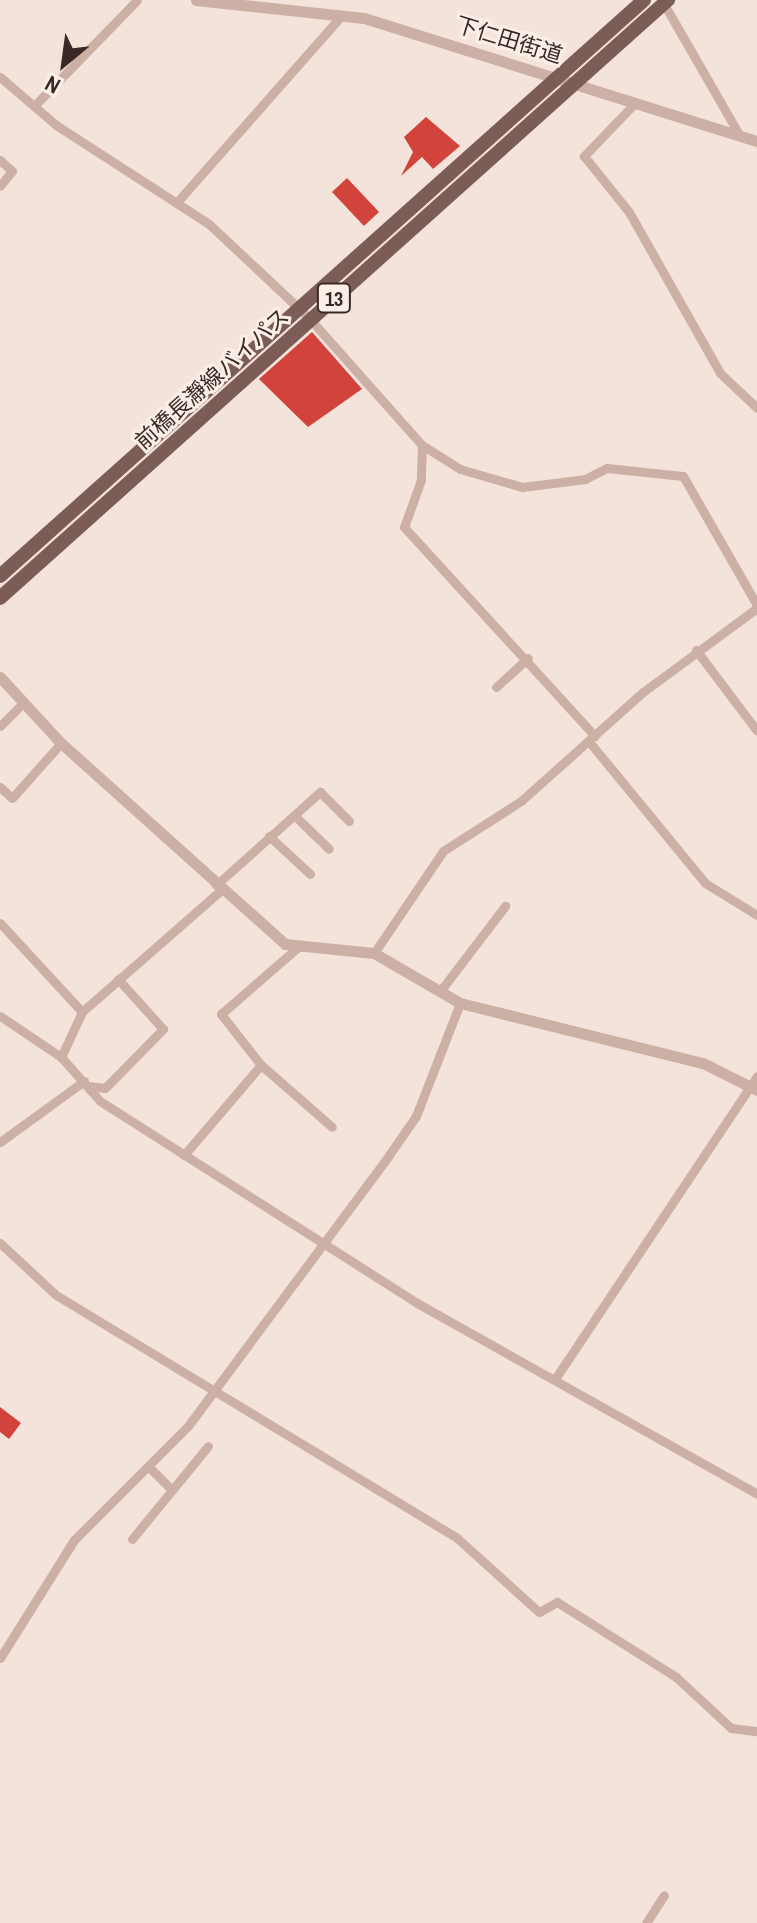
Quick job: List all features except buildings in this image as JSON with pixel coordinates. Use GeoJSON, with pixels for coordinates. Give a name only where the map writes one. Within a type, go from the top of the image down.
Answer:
{"type":"FeatureCollection","features":[{"type":"Feature","properties":{"kind":"main road","name":"前橋長瀞線バイパス"},"geometry":{"type":"LineString","coordinates":[[0,598],[556,77],[644,0]]}},
{"type":"Feature","properties":{"kind":"main road","name":"前橋長瀞線バイパス"},"geometry":{"type":"LineString","coordinates":[[0,576],[666,2]]}},
{"type":"Feature","properties":{"kind":"street"},"geometry":{"type":"LineString","coordinates":[[35,105],[137,0]]}},
{"type":"Feature","properties":{"kind":"street","name":"下仁田街道"},"geometry":{"type":"LineString","coordinates":[[196,0],[342,15],[573,81],[757,141]]}},
{"type":"Feature","properties":{"kind":"street"},"geometry":{"type":"LineString","coordinates":[[666,2],[740,136]]}},
{"type":"Feature","properties":{"kind":"street"},"geometry":{"type":"LineString","coordinates":[[178,201],[342,15]]}},
{"type":"Feature","properties":{"kind":"street"},"geometry":{"type":"LineString","coordinates":[[0,77],[35,105],[178,201],[305,315],[422,445],[501,486],[555,485],[607,468],[671,470],[683,476],[757,607],[696,650],[593,740],[443,851],[374,953]]}},
{"type":"Feature","properties":{"kind":"street"},"geometry":{"type":"LineString","coordinates":[[635,103],[584,156],[629,212],[720,373],[757,408]]}},
{"type":"Feature","properties":{"kind":"street"},"geometry":{"type":"LineString","coordinates":[[0,160],[12,171],[0,186]]}},
{"type":"Feature","properties":{"kind":"street"},"geometry":{"type":"LineString","coordinates":[[422,445],[421,480],[404,527],[528,658],[705,883],[757,915]]}},
{"type":"Feature","properties":{"kind":"street"},"geometry":{"type":"LineString","coordinates":[[696,650],[757,731]]}},
{"type":"Feature","properties":{"kind":"street"},"geometry":{"type":"LineString","coordinates":[[496,687],[528,658]]}},
{"type":"Feature","properties":{"kind":"street"},"geometry":{"type":"LineString","coordinates":[[0,677],[61,743],[272,937],[298,947],[374,953],[460,1003],[689,1059],[755,1084],[555,1379]]}},
{"type":"Feature","properties":{"kind":"street"},"geometry":{"type":"LineString","coordinates":[[0,726],[23,703]]}},
{"type":"Feature","properties":{"kind":"street"},"geometry":{"type":"LineString","coordinates":[[0,787],[12,798],[61,743]]}},
{"type":"Feature","properties":{"kind":"street"},"geometry":{"type":"LineString","coordinates":[[61,1057],[82,1012],[320,792],[349,821]]}},
{"type":"Feature","properties":{"kind":"street"},"geometry":{"type":"LineString","coordinates":[[295,816],[329,849]]}},
{"type":"Feature","properties":{"kind":"street"},"geometry":{"type":"LineString","coordinates":[[269,836],[310,874]]}},
{"type":"Feature","properties":{"kind":"street"},"geometry":{"type":"LineString","coordinates":[[441,990],[505,906]]}},
{"type":"Feature","properties":{"kind":"street"},"geometry":{"type":"LineString","coordinates":[[0,923],[82,1012]]}},
{"type":"Feature","properties":{"kind":"street"},"geometry":{"type":"LineString","coordinates":[[298,947],[221,1014],[261,1065],[332,1127]]}},
{"type":"Feature","properties":{"kind":"street"},"geometry":{"type":"LineString","coordinates":[[0,1142],[86,1084],[105,1088],[163,1029],[118,979]]}},
{"type":"Feature","properties":{"kind":"street"},"geometry":{"type":"LineString","coordinates":[[0,1658],[3,1646],[74,1540],[150,1468],[326,1242],[416,1116],[460,1003]]}},
{"type":"Feature","properties":{"kind":"street"},"geometry":{"type":"LineString","coordinates":[[0,1016],[61,1057],[86,1084],[184,1155],[555,1379],[757,1494]]}},
{"type":"Feature","properties":{"kind":"street"},"geometry":{"type":"LineString","coordinates":[[184,1155],[261,1065]]}},
{"type":"Feature","properties":{"kind":"street"},"geometry":{"type":"LineString","coordinates":[[0,1243],[56,1295],[211,1392],[457,1538],[539,1612],[557,1602],[676,1677],[731,1728],[757,1731]]}},
{"type":"Feature","properties":{"kind":"street"},"geometry":{"type":"LineString","coordinates":[[132,1539],[208,1446]]}},
{"type":"Feature","properties":{"kind":"street"},"geometry":{"type":"LineString","coordinates":[[150,1468],[172,1490]]}},
{"type":"Feature","properties":{"kind":"street"},"geometry":{"type":"LineString","coordinates":[[650,1922],[664,1895]]}}]}
